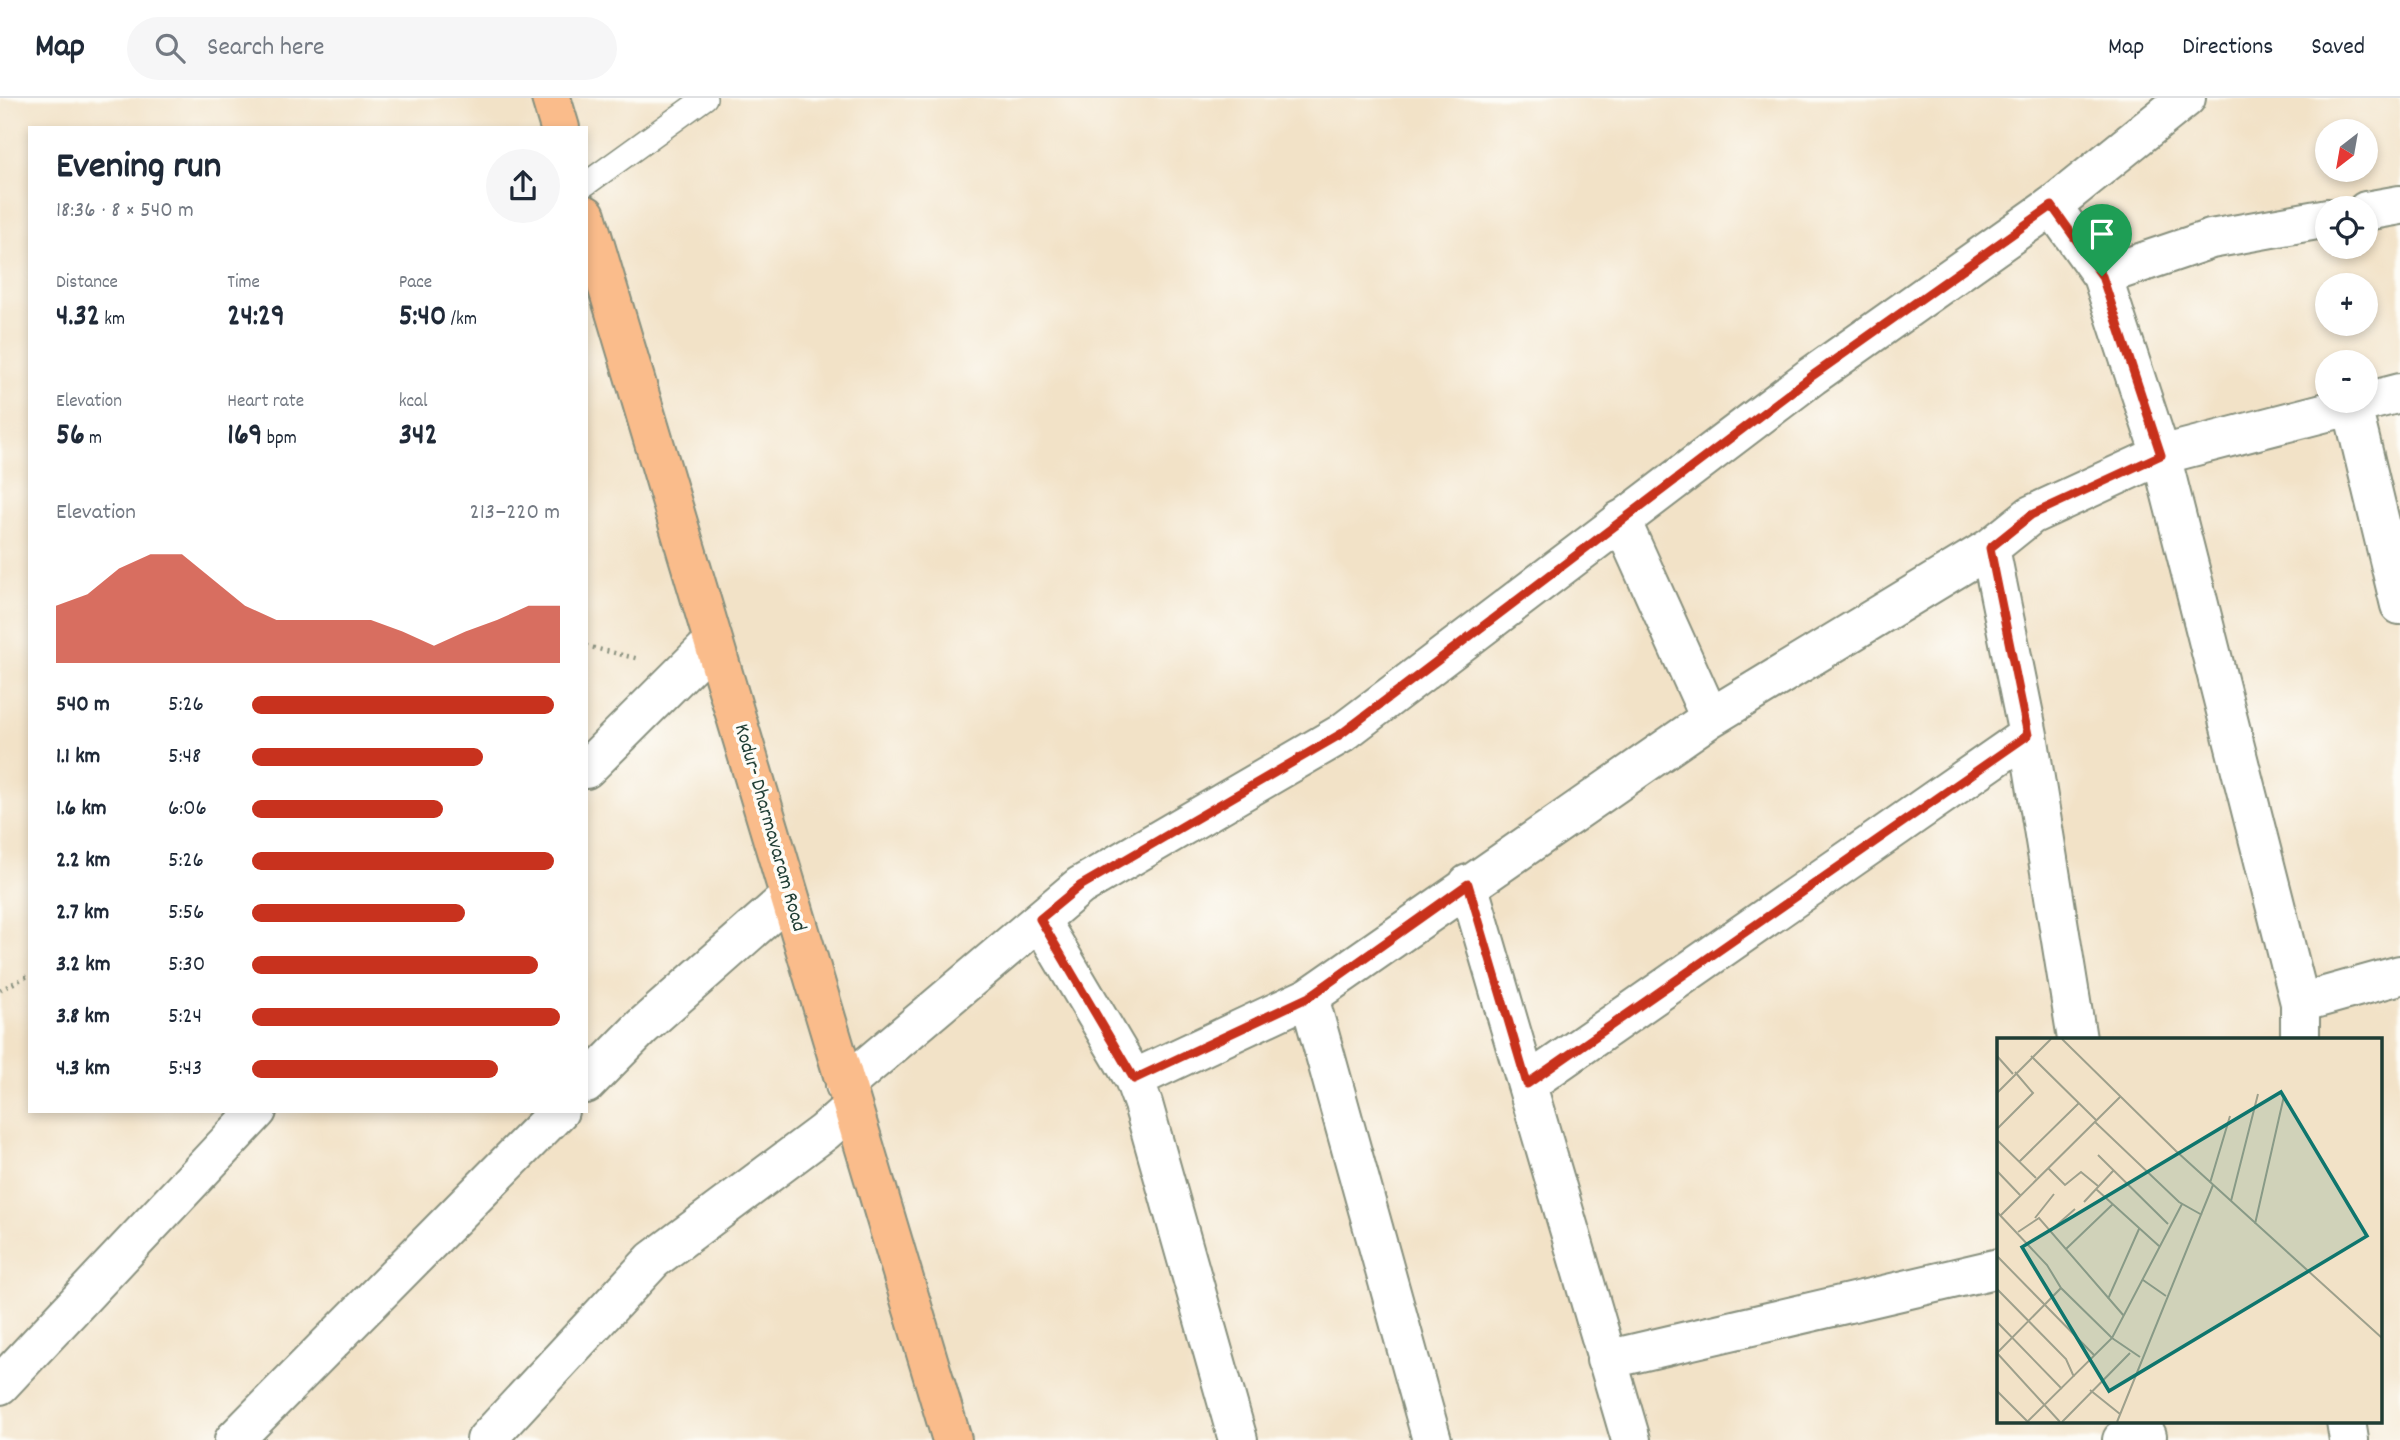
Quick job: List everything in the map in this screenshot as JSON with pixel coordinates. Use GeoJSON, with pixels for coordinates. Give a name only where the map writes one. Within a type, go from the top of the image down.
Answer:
{"type":"FeatureCollection","features":[{"type":"Feature","properties":{"kind":"main road"},"geometry":{"type":"LineString","coordinates":[[551,98],[559,126]]}},
{"type":"Feature","properties":{"kind":"main road","name":"Kodur- Dharmavaram Road"},"geometry":{"type":"LineString","coordinates":[[588,222],[952,1440]]}},
{"type":"Feature","properties":{"kind":"street"},"geometry":{"type":"LineString","coordinates":[[486,1440],[653,1260],[824,1132],[849,1096],[1040,919],[1080,886],[1341,734],[1812,376],[2052,206],[2186,98]]}},
{"type":"Feature","properties":{"kind":"street"},"geometry":{"type":"LineString","coordinates":[[2378,209],[2400,205]]}},
{"type":"Feature","properties":{"kind":"street"},"geometry":{"type":"LineString","coordinates":[[2052,206],[2102,276],[2161,455],[2300,1021],[2400,975]]}},
{"type":"Feature","properties":{"kind":"street"},"geometry":{"type":"LineString","coordinates":[[2102,276],[2211,239],[2315,220]]}},
{"type":"Feature","properties":{"kind":"street"},"geometry":{"type":"LineString","coordinates":[[2378,399],[2400,393]]}},
{"type":"Feature","properties":{"kind":"street"},"geometry":{"type":"LineString","coordinates":[[1134,1079],[1309,997],[1710,718],[1990,548],[2031,515],[2161,455],[2325,413]]}},
{"type":"Feature","properties":{"kind":"street"},"geometry":{"type":"LineString","coordinates":[[2354,413],[2400,605]]}},
{"type":"Feature","properties":{"kind":"street"},"geometry":{"type":"LineString","coordinates":[[1620,520],[1710,718]]}},
{"type":"Feature","properties":{"kind":"street"},"geometry":{"type":"LineString","coordinates":[[1990,548],[2028,735],[2077,1038]]}},
{"type":"Feature","properties":{"kind":"street"},"geometry":{"type":"LineString","coordinates":[[588,767],[713,642]]}},
{"type":"Feature","properties":{"kind":"street"},"geometry":{"type":"LineString","coordinates":[[1527,1084],[2028,735]]}},
{"type":"Feature","properties":{"kind":"street"},"geometry":{"type":"LineString","coordinates":[[1468,884],[1631,1440]]}},
{"type":"Feature","properties":{"kind":"street"},"geometry":{"type":"LineString","coordinates":[[588,1082],[642,1027],[789,897]]}},
{"type":"Feature","properties":{"kind":"street"},"geometry":{"type":"LineString","coordinates":[[1040,919],[1134,1079],[1192,1273],[1237,1440]]}},
{"type":"Feature","properties":{"kind":"street"},"geometry":{"type":"LineString","coordinates":[[1309,997],[1432,1440]]}},
{"type":"Feature","properties":{"kind":"street"},"geometry":{"type":"LineString","coordinates":[[0,1385],[255,1113]]}},
{"type":"Feature","properties":{"kind":"street"},"geometry":{"type":"LineString","coordinates":[[234,1440],[557,1113]]}},
{"type":"Feature","properties":{"kind":"street"},"geometry":{"type":"LineString","coordinates":[[1606,1360],[1997,1268]]}},
{"type":"Feature","properties":{"kind":"street"},"geometry":{"type":"LineString","coordinates":[[2346,1422],[2349,1440]]}},
{"type":"Feature","properties":{"kind":"lane"},"geometry":{"type":"LineString","coordinates":[[588,183],[705,98]]}},
{"type":"Feature","properties":{"kind":"path"},"geometry":{"type":"LineString","coordinates":[[0,990],[28,976]]}},
{"type":"Feature","properties":{"kind":"route"},"geometry":{"type":"LineString","coordinates":[[2052,206],[2102,276],[2161,455],[2031,515],[1990,548],[2028,735],[1527,1084],[1468,884],[1309,997],[1134,1079],[1040,919],[1080,886],[1341,734],[1812,376],[2052,206]]}}]}
